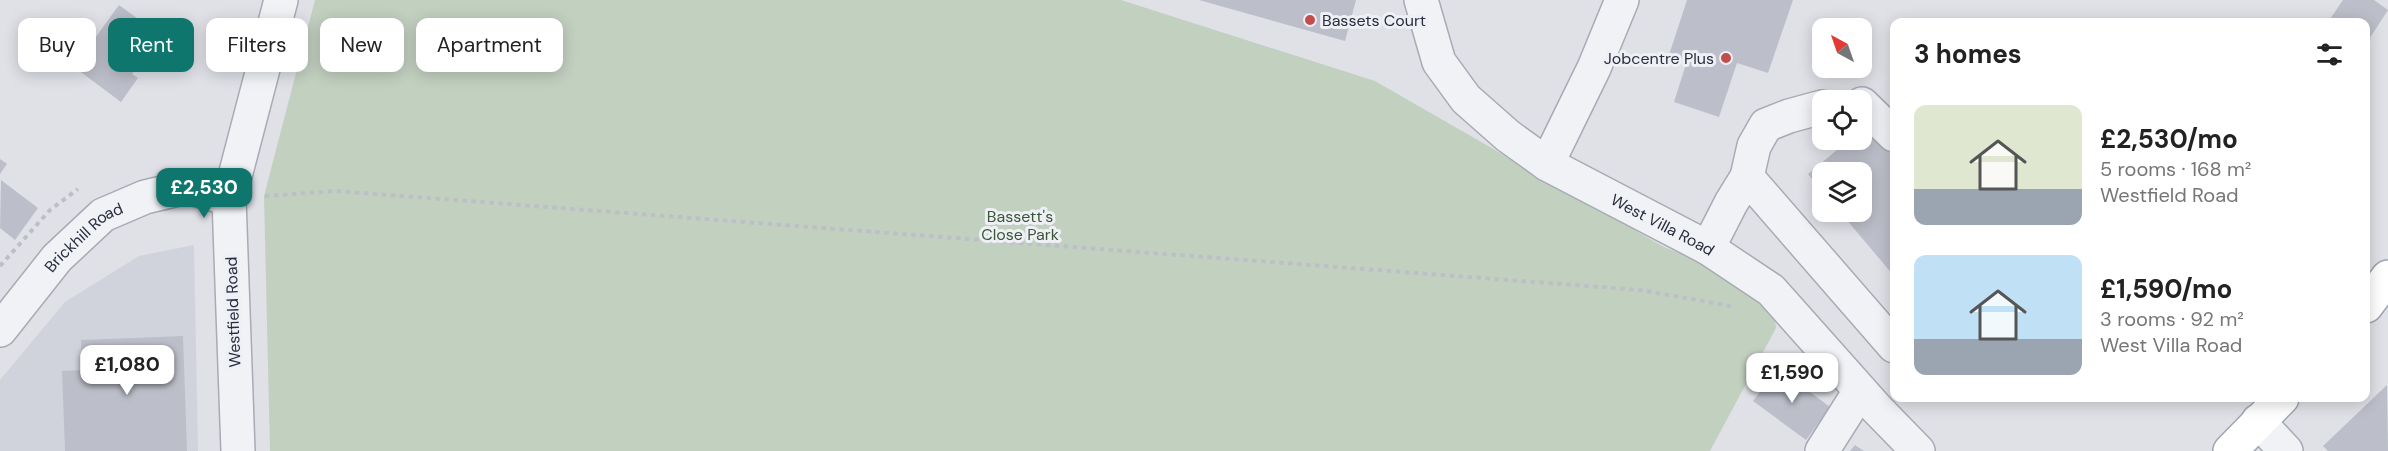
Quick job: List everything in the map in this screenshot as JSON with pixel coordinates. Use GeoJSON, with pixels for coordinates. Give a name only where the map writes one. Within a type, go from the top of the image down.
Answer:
{"type":"FeatureCollection","features":[{"type":"Feature","properties":{"kind":"main road"},"geometry":{"type":"LineString","coordinates":[[2370,301],[2388,277]]}},
{"type":"Feature","properties":{"kind":"main road"},"geometry":{"type":"LineString","coordinates":[[2230,451],[2278,402]]}},
{"type":"Feature","properties":{"kind":"street","name":"Westfield Road"},"geometry":{"type":"LineString","coordinates":[[238,451],[229,199],[281,0]]}},
{"type":"Feature","properties":{"kind":"street","name":"West Villa Road"},"geometry":{"type":"LineString","coordinates":[[1421,0],[1439,62],[1466,99],[1508,136],[1547,164],[1708,248],[1771,290],[1877,397],[1918,451]]}},
{"type":"Feature","properties":{"kind":"street"},"geometry":{"type":"LineString","coordinates":[[1547,164],[1594,68],[1622,0]]}},
{"type":"Feature","properties":{"kind":"street"},"geometry":{"type":"LineString","coordinates":[[1708,248],[1731,202],[1747,177],[1754,146],[1766,125],[1812,110]]}},
{"type":"Feature","properties":{"kind":"street"},"geometry":{"type":"LineString","coordinates":[[1872,114],[1890,131]]}},
{"type":"Feature","properties":{"kind":"street"},"geometry":{"type":"LineString","coordinates":[[1747,177],[1890,341]]}},
{"type":"Feature","properties":{"kind":"street","name":"Brickhill Road"},"geometry":{"type":"LineString","coordinates":[[0,330],[57,258],[103,215],[145,197],[187,187],[229,199]]}},
{"type":"Feature","properties":{"kind":"street"},"geometry":{"type":"LineString","coordinates":[[1822,451],[1877,397]]}},
{"type":"Feature","properties":{"kind":"street"},"geometry":{"type":"LineString","coordinates":[[2258,421],[2286,451]]}},
{"type":"Feature","properties":{"kind":"path"},"geometry":{"type":"LineString","coordinates":[[229,199],[336,191],[1640,290],[1745,308],[1771,290]]}},
{"type":"Feature","properties":{"kind":"shaded area"},"geometry":{"type":"Polygon","coordinates":[[[194,245],[198,451],[0,451],[0,380],[65,302],[139,256],[194,245]]]}},
{"type":"Feature","properties":{"kind":"green space","name":"Bassett's Close Park"},"geometry":{"type":"Polygon","coordinates":[[[315,0],[1121,0],[1375,81],[1664,247],[1771,290],[1776,328],[1710,451],[270,451],[264,196],[296,72],[308,72],[308,27],[315,0]]]}},
{"type":"Feature","properties":{"kind":"building","name":"Bassets Court"},"geometry":{"type":"Polygon","coordinates":[[[1199,0],[1356,0],[1345,41],[1199,0]]]}},
{"type":"Feature","properties":{"kind":"building","name":"Jobcentre Plus"},"geometry":{"type":"Polygon","coordinates":[[[1687,0],[1793,0],[1768,73],[1737,63],[1719,117],[1674,102],[1687,61],[1669,55],[1687,0]]]}},
{"type":"Feature","properties":{"kind":"building"},"geometry":{"type":"Polygon","coordinates":[[[2343,0],[2374,0],[2388,10],[2370,38],[2370,18],[2331,18],[2343,0]]]}},
{"type":"Feature","properties":{"kind":"building"},"geometry":{"type":"Polygon","coordinates":[[[119,5],[137,18],[110,18],[119,5]]]}},
{"type":"Feature","properties":{"kind":"building"},"geometry":{"type":"Polygon","coordinates":[[[108,20],[108,72],[133,72],[132,74],[138,78],[121,102],[81,72],[96,72],[96,37],[108,20]]]}},
{"type":"Feature","properties":{"kind":"building"},"geometry":{"type":"Polygon","coordinates":[[[1873,119],[1890,139],[1890,271],[1848,222],[1872,222],[1872,162],[1822,162],[1837,150],[1872,150],[1873,119]]]}},
{"type":"Feature","properties":{"kind":"building"},"geometry":{"type":"Polygon","coordinates":[[[0,159],[7,164],[0,174],[0,159]]]}},
{"type":"Feature","properties":{"kind":"building"},"geometry":{"type":"Polygon","coordinates":[[[1,180],[38,208],[15,240],[0,228],[1,180]]]}},
{"type":"Feature","properties":{"kind":"building"},"geometry":{"type":"Polygon","coordinates":[[[183,336],[187,451],[65,451],[62,371],[82,370],[81,340],[183,336]]]}},
{"type":"Feature","properties":{"kind":"building"},"geometry":{"type":"Polygon","coordinates":[[[1778,368],[1830,407],[1806,440],[1753,401],[1778,368]]]}},
{"type":"Feature","properties":{"kind":"building"},"geometry":{"type":"Polygon","coordinates":[[[2387,385],[2388,451],[2328,451],[2323,446],[2387,385]]]}},
{"type":"Feature","properties":{"kind":"building"},"geometry":{"type":"Polygon","coordinates":[[[1855,445],[1864,451],[1850,451],[1855,445]]]}},
{"type":"Feature","properties":{"kind":"place","name":"Bassets Court"},"geometry":{"type":"Point","coordinates":[1310,20]}},
{"type":"Feature","properties":{"kind":"place","name":"Jobcentre Plus"},"geometry":{"type":"Point","coordinates":[1726,58]}}]}
